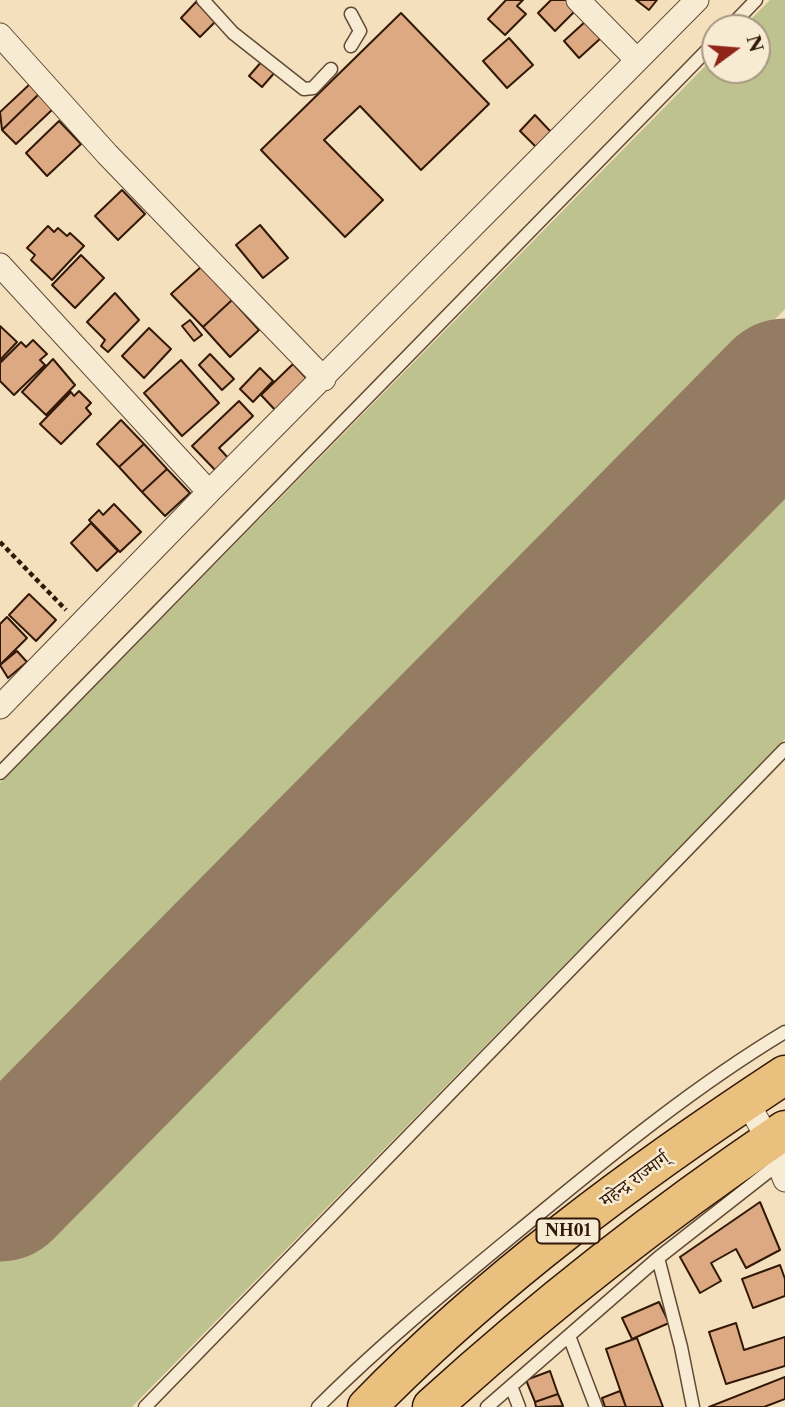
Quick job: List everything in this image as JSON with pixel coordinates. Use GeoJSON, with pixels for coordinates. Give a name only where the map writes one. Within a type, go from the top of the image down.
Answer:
{"type":"FeatureCollection","features":[{"type":"Feature","properties":{"kind":"highway","name":"महेन्द्र राज्मार्ग्"},"geometry":{"type":"LineString","coordinates":[[367,1407],[407,1367],[526,1264],[612,1195],[785,1075]]}},
{"type":"Feature","properties":{"kind":"highway","name":"NH01"},"geometry":{"type":"LineString","coordinates":[[432,1407],[496,1348],[554,1302],[780,1154]]}},
{"type":"Feature","properties":{"kind":"street"},"geometry":{"type":"LineString","coordinates":[[578,0],[637,60]]}},
{"type":"Feature","properties":{"kind":"street"},"geometry":{"type":"LineString","coordinates":[[3,699],[82,625],[209,492],[697,0]]}},
{"type":"Feature","properties":{"kind":"street"},"geometry":{"type":"LineString","coordinates":[[0,35],[107,154],[324,379]]}},
{"type":"Feature","properties":{"kind":"street"},"geometry":{"type":"LineString","coordinates":[[0,265],[209,492]]}},
{"type":"Feature","properties":{"kind":"street"},"geometry":{"type":"LineString","coordinates":[[746,1100],[780,1154]]}},
{"type":"Feature","properties":{"kind":"lane"},"geometry":{"type":"LineString","coordinates":[[742,14],[756,0]]}},
{"type":"Feature","properties":{"kind":"lane"},"geometry":{"type":"LineString","coordinates":[[211,3],[233,33],[304,89],[313,88],[331,69]]}},
{"type":"Feature","properties":{"kind":"lane"},"geometry":{"type":"LineString","coordinates":[[351,14],[360,31],[351,46]]}},
{"type":"Feature","properties":{"kind":"lane"},"geometry":{"type":"LineString","coordinates":[[0,773],[701,56]]}},
{"type":"Feature","properties":{"kind":"lane"},"geometry":{"type":"LineString","coordinates":[[145,1407],[785,749]]}},
{"type":"Feature","properties":{"kind":"lane"},"geometry":{"type":"LineString","coordinates":[[318,1407],[439,1297],[596,1168],[731,1064],[785,1032]]}},
{"type":"Feature","properties":{"kind":"lane"},"geometry":{"type":"LineString","coordinates":[[487,1407],[780,1154]]}},
{"type":"Feature","properties":{"kind":"lane"},"geometry":{"type":"LineString","coordinates":[[657,1258],[681,1347],[693,1407]]}},
{"type":"Feature","properties":{"kind":"lane"},"geometry":{"type":"LineString","coordinates":[[569,1336],[596,1407]]}},
{"type":"Feature","properties":{"kind":"lane"},"geometry":{"type":"LineString","coordinates":[[511,1386],[519,1407]]}},
{"type":"Feature","properties":{"kind":"path"},"geometry":{"type":"LineString","coordinates":[[0,542],[82,625]]}},
{"type":"Feature","properties":{"kind":"green space"},"geometry":{"type":"Polygon","coordinates":[[[770,0],[785,0],[785,309],[0,1106],[0,783],[701,70],[701,84],[771,84],[771,14],[756,14],[770,0]]]}},
{"type":"Feature","properties":{"kind":"green space"},"geometry":{"type":"Polygon","coordinates":[[[785,449],[785,739],[132,1407],[0,1407],[0,1243],[785,449]]]}},
{"type":"Feature","properties":{"kind":"building"},"geometry":{"type":"Polygon","coordinates":[[[506,0],[523,0],[517,6],[526,14],[505,35],[488,19],[506,0]]]}},
{"type":"Feature","properties":{"kind":"building"},"geometry":{"type":"Polygon","coordinates":[[[551,0],[566,0],[576,10],[555,31],[538,13],[551,0]]]}},
{"type":"Feature","properties":{"kind":"building"},"geometry":{"type":"Polygon","coordinates":[[[636,0],[657,0],[649,10],[636,0]]]}},
{"type":"Feature","properties":{"kind":"building"},"geometry":{"type":"Polygon","coordinates":[[[196,2],[216,21],[200,37],[181,18],[196,2]]]}},
{"type":"Feature","properties":{"kind":"building"},"geometry":{"type":"Polygon","coordinates":[[[401,13],[489,104],[421,170],[360,106],[324,140],[383,200],[345,237],[261,150],[401,13]]]}},
{"type":"Feature","properties":{"kind":"building"},"geometry":{"type":"Polygon","coordinates":[[[587,20],[602,37],[579,58],[564,41],[587,20]]]}},
{"type":"Feature","properties":{"kind":"building"},"geometry":{"type":"Polygon","coordinates":[[[509,38],[533,65],[507,88],[483,61],[509,38]]]}},
{"type":"Feature","properties":{"kind":"building"},"geometry":{"type":"Polygon","coordinates":[[[263,60],[276,71],[262,87],[249,76],[263,60]]]}},
{"type":"Feature","properties":{"kind":"building"},"geometry":{"type":"Polygon","coordinates":[[[31,83],[40,93],[2,130],[0,112],[31,83]]]}},
{"type":"Feature","properties":{"kind":"building"},"geometry":{"type":"Polygon","coordinates":[[[40,93],[54,108],[16,144],[2,130],[40,93]]]}},
{"type":"Feature","properties":{"kind":"building"},"geometry":{"type":"Polygon","coordinates":[[[535,115],[551,132],[536,147],[520,131],[535,115]]]}},
{"type":"Feature","properties":{"kind":"building"},"geometry":{"type":"Polygon","coordinates":[[[59,121],[81,144],[47,176],[26,153],[59,121]]]}},
{"type":"Feature","properties":{"kind":"building"},"geometry":{"type":"Polygon","coordinates":[[[122,190],[145,214],[118,240],[95,216],[122,190]]]}},
{"type":"Feature","properties":{"kind":"building"},"geometry":{"type":"Polygon","coordinates":[[[260,225],[288,258],[263,278],[236,245],[260,225]]]}},
{"type":"Feature","properties":{"kind":"building"},"geometry":{"type":"Polygon","coordinates":[[[48,226],[54,232],[58,228],[67,236],[70,233],[84,246],[52,280],[31,260],[35,255],[27,248],[48,226]]]}},
{"type":"Feature","properties":{"kind":"building"},"geometry":{"type":"Polygon","coordinates":[[[81,255],[104,278],[75,308],[52,285],[81,255]]]}},
{"type":"Feature","properties":{"kind":"building"},"geometry":{"type":"Polygon","coordinates":[[[202,266],[232,300],[203,327],[171,294],[202,266]]]}},
{"type":"Feature","properties":{"kind":"building"},"geometry":{"type":"Polygon","coordinates":[[[115,293],[139,320],[108,352],[101,346],[105,340],[87,322],[115,293]]]}},
{"type":"Feature","properties":{"kind":"building"},"geometry":{"type":"Polygon","coordinates":[[[232,300],[259,330],[230,357],[203,327],[232,300]]]}},
{"type":"Feature","properties":{"kind":"building"},"geometry":{"type":"Polygon","coordinates":[[[190,320],[202,335],[194,341],[182,326],[190,320]]]}},
{"type":"Feature","properties":{"kind":"building"},"geometry":{"type":"Polygon","coordinates":[[[0,326],[17,342],[0,360],[0,326]]]}},
{"type":"Feature","properties":{"kind":"building"},"geometry":{"type":"Polygon","coordinates":[[[149,328],[171,349],[144,378],[122,356],[149,328]]]}},
{"type":"Feature","properties":{"kind":"building"},"geometry":{"type":"Polygon","coordinates":[[[33,340],[47,354],[40,360],[45,365],[14,395],[0,381],[0,363],[21,342],[26,347],[33,340]]]}},
{"type":"Feature","properties":{"kind":"building"},"geometry":{"type":"Polygon","coordinates":[[[210,354],[234,379],[222,390],[199,365],[210,354]]]}},
{"type":"Feature","properties":{"kind":"building"},"geometry":{"type":"Polygon","coordinates":[[[53,359],[75,385],[46,415],[22,392],[53,359]]]}},
{"type":"Feature","properties":{"kind":"building"},"geometry":{"type":"Polygon","coordinates":[[[181,360],[219,403],[182,436],[144,393],[181,360]]]}},
{"type":"Feature","properties":{"kind":"building"},"geometry":{"type":"Polygon","coordinates":[[[293,364],[309,381],[277,412],[261,395],[293,364]]]}},
{"type":"Feature","properties":{"kind":"building"},"geometry":{"type":"Polygon","coordinates":[[[260,368],[273,381],[253,402],[240,389],[260,368]]]}},
{"type":"Feature","properties":{"kind":"building"},"geometry":{"type":"Polygon","coordinates":[[[79,391],[91,403],[86,408],[91,414],[61,444],[40,424],[71,392],[74,396],[79,391]]]}},
{"type":"Feature","properties":{"kind":"building"},"geometry":{"type":"Polygon","coordinates":[[[239,401],[253,416],[219,448],[230,460],[217,472],[192,446],[239,401]]]}},
{"type":"Feature","properties":{"kind":"building"},"geometry":{"type":"Polygon","coordinates":[[[121,420],[144,444],[119,467],[97,444],[121,420]]]}},
{"type":"Feature","properties":{"kind":"building"},"geometry":{"type":"Polygon","coordinates":[[[144,444],[167,469],[142,492],[119,467],[144,444]]]}},
{"type":"Feature","properties":{"kind":"building"},"geometry":{"type":"Polygon","coordinates":[[[167,469],[190,493],[165,516],[142,492],[167,469]]]}},
{"type":"Feature","properties":{"kind":"building"},"geometry":{"type":"Polygon","coordinates":[[[114,504],[141,532],[120,552],[89,520],[99,510],[103,515],[114,504]]]}},
{"type":"Feature","properties":{"kind":"building"},"geometry":{"type":"Polygon","coordinates":[[[91,523],[118,551],[97,571],[71,543],[91,523]]]}},
{"type":"Feature","properties":{"kind":"building"},"geometry":{"type":"Polygon","coordinates":[[[29,594],[56,620],[36,641],[9,615],[29,594]]]}},
{"type":"Feature","properties":{"kind":"building"},"geometry":{"type":"Polygon","coordinates":[[[7,617],[27,638],[0,665],[0,624],[7,617]]]}},
{"type":"Feature","properties":{"kind":"building"},"geometry":{"type":"Polygon","coordinates":[[[17,651],[27,662],[8,678],[0,665],[17,651]]]}},
{"type":"Feature","properties":{"kind":"building"},"geometry":{"type":"Polygon","coordinates":[[[760,1202],[780,1250],[746,1268],[736,1249],[711,1263],[721,1281],[700,1293],[680,1257],[760,1202]]]}},
{"type":"Feature","properties":{"kind":"building"},"geometry":{"type":"Polygon","coordinates":[[[780,1265],[785,1279],[785,1296],[753,1308],[742,1279],[780,1265]]]}},
{"type":"Feature","properties":{"kind":"building"},"geometry":{"type":"Polygon","coordinates":[[[659,1302],[669,1323],[632,1339],[622,1318],[659,1302]]]}},
{"type":"Feature","properties":{"kind":"building"},"geometry":{"type":"Polygon","coordinates":[[[736,1323],[744,1350],[785,1337],[785,1366],[726,1384],[709,1332],[736,1323]]]}},
{"type":"Feature","properties":{"kind":"building"},"geometry":{"type":"Polygon","coordinates":[[[637,1338],[663,1407],[626,1407],[606,1349],[637,1338]]]}},
{"type":"Feature","properties":{"kind":"building"},"geometry":{"type":"Polygon","coordinates":[[[550,1371],[558,1394],[535,1402],[526,1380],[550,1371]]]}},
{"type":"Feature","properties":{"kind":"building"},"geometry":{"type":"Polygon","coordinates":[[[785,1377],[785,1399],[764,1407],[709,1407],[785,1377]]]}},
{"type":"Feature","properties":{"kind":"building"},"geometry":{"type":"Polygon","coordinates":[[[620,1391],[626,1407],[605,1407],[602,1398],[620,1391]]]}},
{"type":"Feature","properties":{"kind":"building"},"geometry":{"type":"Polygon","coordinates":[[[558,1394],[563,1406],[536,1407],[535,1402],[558,1394]]]}},
{"type":"Feature","properties":{"kind":"runway"},"geometry":{"type":"LineString","coordinates":[[0,1187],[785,393]]}}]}
